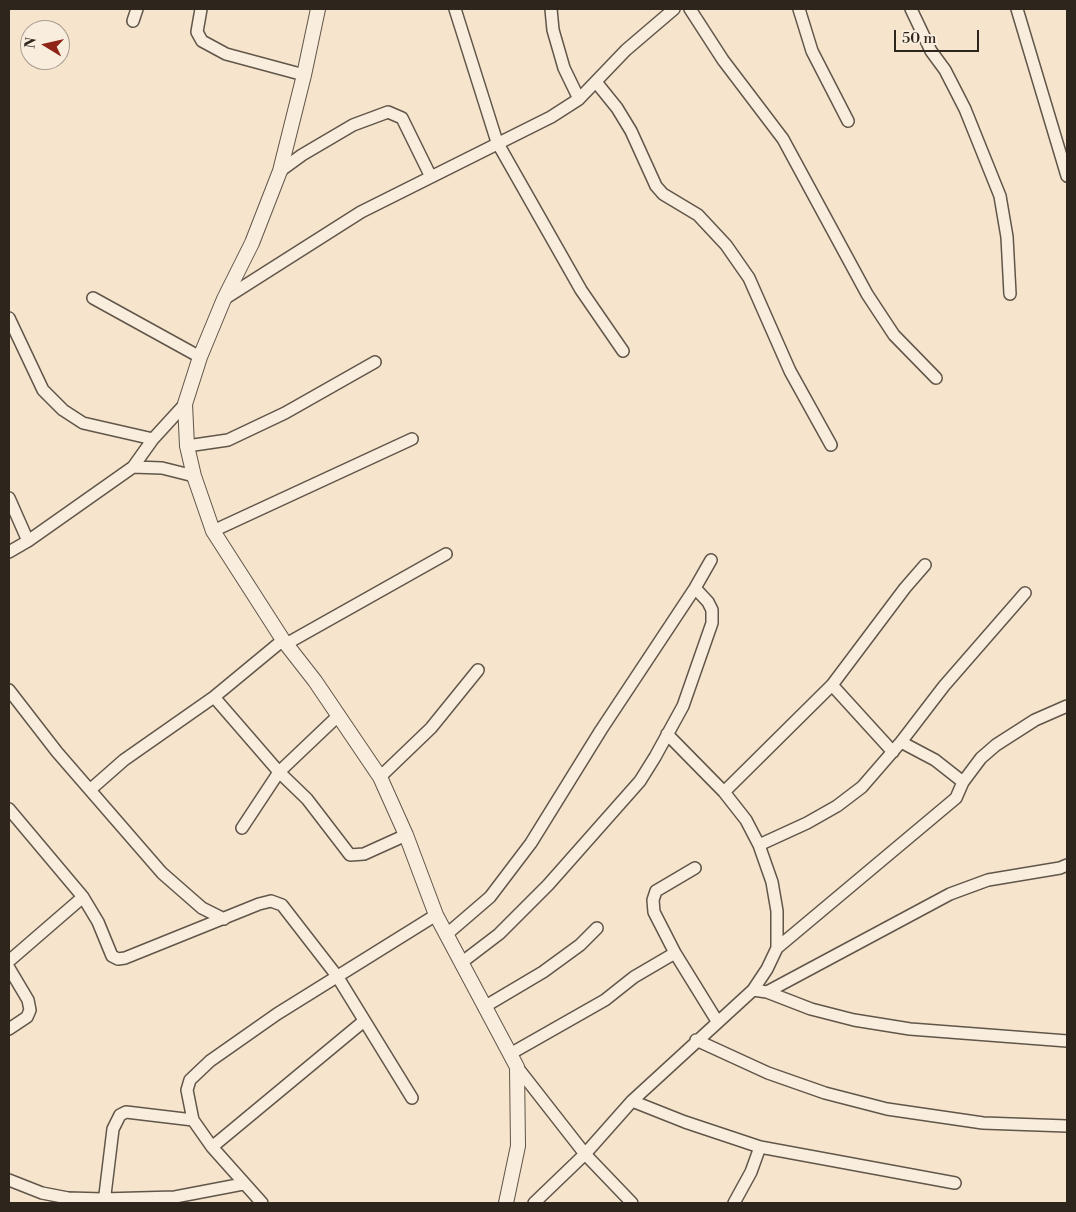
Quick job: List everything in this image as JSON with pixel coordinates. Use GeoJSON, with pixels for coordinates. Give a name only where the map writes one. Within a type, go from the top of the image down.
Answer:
{"type":"FeatureCollection","features":[{"type":"Feature","properties":{"kind":"street"},"geometry":{"type":"LineString","coordinates":[[133,21],[137,9]]}},
{"type":"Feature","properties":{"kind":"street"},"geometry":{"type":"LineString","coordinates":[[201,9],[197,32],[202,41],[226,54],[304,75]]}},
{"type":"Feature","properties":{"kind":"street"},"geometry":{"type":"LineString","coordinates":[[318,9],[280,172],[252,243],[224,299],[200,357],[185,404],[187,446],[194,476],[212,531],[284,642],[339,715],[380,777],[406,835],[436,915],[510,1054],[585,1154],[632,1203]]}},
{"type":"Feature","properties":{"kind":"street"},"geometry":{"type":"LineString","coordinates":[[456,9],[497,142],[581,290],[623,351]]}},
{"type":"Feature","properties":{"kind":"street"},"geometry":{"type":"LineString","coordinates":[[551,9],[553,30],[564,68],[579,99]]}},
{"type":"Feature","properties":{"kind":"street"},"geometry":{"type":"LineString","coordinates":[[224,299],[361,212],[497,142],[551,117],[579,99],[626,50],[674,9]]}},
{"type":"Feature","properties":{"kind":"street"},"geometry":{"type":"LineString","coordinates":[[690,9],[723,60],[783,140],[867,294],[894,335],[936,378]]}},
{"type":"Feature","properties":{"kind":"street"},"geometry":{"type":"LineString","coordinates":[[798,9],[812,51],[848,121]]}},
{"type":"Feature","properties":{"kind":"street"},"geometry":{"type":"LineString","coordinates":[[911,9],[931,51],[945,70],[965,108],[1000,196],[1006,237],[1010,294]]}},
{"type":"Feature","properties":{"kind":"street"},"geometry":{"type":"LineString","coordinates":[[1018,9],[1067,176]]}},
{"type":"Feature","properties":{"kind":"street"},"geometry":{"type":"LineString","coordinates":[[596,82],[618,108],[631,131],[656,186],[663,194],[698,215],[726,245],[749,278],[790,371],[831,445]]}},
{"type":"Feature","properties":{"kind":"street"},"geometry":{"type":"LineString","coordinates":[[280,172],[302,155],[353,125],[388,112],[402,118],[432,177]]}},
{"type":"Feature","properties":{"kind":"street"},"geometry":{"type":"LineString","coordinates":[[93,298],[200,357]]}},
{"type":"Feature","properties":{"kind":"street"},"geometry":{"type":"LineString","coordinates":[[9,318],[43,390],[63,410],[83,422],[153,439]]}},
{"type":"Feature","properties":{"kind":"street"},"geometry":{"type":"LineString","coordinates":[[187,446],[228,440],[285,413],[375,362]]}},
{"type":"Feature","properties":{"kind":"street"},"geometry":{"type":"LineString","coordinates":[[9,552],[28,541],[133,466],[153,439],[185,404]]}},
{"type":"Feature","properties":{"kind":"street"},"geometry":{"type":"LineString","coordinates":[[212,531],[412,439]]}},
{"type":"Feature","properties":{"kind":"street"},"geometry":{"type":"LineString","coordinates":[[133,466],[162,468],[194,476]]}},
{"type":"Feature","properties":{"kind":"street"},"geometry":{"type":"LineString","coordinates":[[9,498],[28,541]]}},
{"type":"Feature","properties":{"kind":"street"},"geometry":{"type":"LineString","coordinates":[[91,789],[131,756],[214,698],[284,642],[446,554]]}},
{"type":"Feature","properties":{"kind":"street"},"geometry":{"type":"LineString","coordinates":[[447,934],[490,897],[531,843],[601,730],[695,588],[711,560]]}},
{"type":"Feature","properties":{"kind":"street"},"geometry":{"type":"LineString","coordinates":[[724,792],[832,684],[904,588],[925,565]]}},
{"type":"Feature","properties":{"kind":"street"},"geometry":{"type":"LineString","coordinates":[[461,963],[499,934],[548,885],[640,781],[689,691],[712,623],[712,610],[708,602],[695,588]]}},
{"type":"Feature","properties":{"kind":"street"},"geometry":{"type":"LineString","coordinates":[[759,845],[807,823],[837,806],[862,787],[893,752],[944,686],[1025,593]]}},
{"type":"Feature","properties":{"kind":"street"},"geometry":{"type":"LineString","coordinates":[[380,777],[431,728],[478,670]]}},
{"type":"Feature","properties":{"kind":"street"},"geometry":{"type":"LineString","coordinates":[[832,684],[893,752]]}},
{"type":"Feature","properties":{"kind":"street"},"geometry":{"type":"LineString","coordinates":[[9,690],[57,752],[162,873],[202,908],[224,919]]}},
{"type":"Feature","properties":{"kind":"street"},"geometry":{"type":"LineString","coordinates":[[214,698],[279,772],[307,799],[350,855],[364,854],[406,835]]}},
{"type":"Feature","properties":{"kind":"street"},"geometry":{"type":"LineString","coordinates":[[534,1203],[585,1154],[632,1101],[696,1040],[753,990],[767,969],[777,948],[956,798],[963,782],[981,758],[1035,720],[1067,706]]}},
{"type":"Feature","properties":{"kind":"street"},"geometry":{"type":"LineString","coordinates":[[242,828],[279,772],[339,715]]}},
{"type":"Feature","properties":{"kind":"street"},"geometry":{"type":"LineString","coordinates":[[667,734],[724,792],[746,820],[759,845],[772,882],[777,911],[777,948]]}},
{"type":"Feature","properties":{"kind":"street"},"geometry":{"type":"LineString","coordinates":[[901,742],[935,760],[963,782]]}},
{"type":"Feature","properties":{"kind":"street"},"geometry":{"type":"LineString","coordinates":[[9,809],[82,897],[98,922],[112,956],[126,958],[259,904],[271,901],[282,905],[337,976],[412,1098]]}},
{"type":"Feature","properties":{"kind":"street"},"geometry":{"type":"LineString","coordinates":[[767,992],[950,894],[988,880],[1060,868],[1067,865]]}},
{"type":"Feature","properties":{"kind":"street"},"geometry":{"type":"LineString","coordinates":[[695,868],[662,885],[656,891],[653,900],[654,912],[675,953],[717,1021]]}},
{"type":"Feature","properties":{"kind":"street"},"geometry":{"type":"LineString","coordinates":[[9,961],[82,897]]}},
{"type":"Feature","properties":{"kind":"street"},"geometry":{"type":"LineString","coordinates":[[262,1203],[243,1184],[212,1147],[193,1120],[187,1098],[190,1080],[210,1061],[337,976],[436,915]]}},
{"type":"Feature","properties":{"kind":"street"},"geometry":{"type":"LineString","coordinates":[[484,1007],[543,972],[580,945],[597,928]]}},
{"type":"Feature","properties":{"kind":"street"},"geometry":{"type":"LineString","coordinates":[[510,1054],[605,1000],[634,977],[675,953]]}},
{"type":"Feature","properties":{"kind":"street"},"geometry":{"type":"LineString","coordinates":[[9,968],[28,1000],[30,1010],[27,1017],[9,1029]]}},
{"type":"Feature","properties":{"kind":"street"},"geometry":{"type":"LineString","coordinates":[[753,990],[767,992],[811,1009],[872,1023],[910,1029],[1067,1041]]}},
{"type":"Feature","properties":{"kind":"street"},"geometry":{"type":"LineString","coordinates":[[212,1147],[364,1020]]}},
{"type":"Feature","properties":{"kind":"street"},"geometry":{"type":"LineString","coordinates":[[696,1040],[776,1076],[825,1093],[887,1109],[983,1123],[1067,1126]]}},
{"type":"Feature","properties":{"kind":"street"},"geometry":{"type":"LineString","coordinates":[[506,1203],[518,1146],[518,1067]]}},
{"type":"Feature","properties":{"kind":"street"},"geometry":{"type":"LineString","coordinates":[[632,1101],[685,1122],[760,1147],[956,1183]]}},
{"type":"Feature","properties":{"kind":"street"},"geometry":{"type":"LineString","coordinates":[[103,1201],[113,1130],[120,1115],[126,1112],[193,1120]]}},
{"type":"Feature","properties":{"kind":"street"},"geometry":{"type":"LineString","coordinates":[[734,1203],[751,1172],[760,1147]]}},
{"type":"Feature","properties":{"kind":"street"},"geometry":{"type":"LineString","coordinates":[[9,1180],[42,1193],[68,1198],[103,1201],[176,1197],[243,1184]]}}]}
